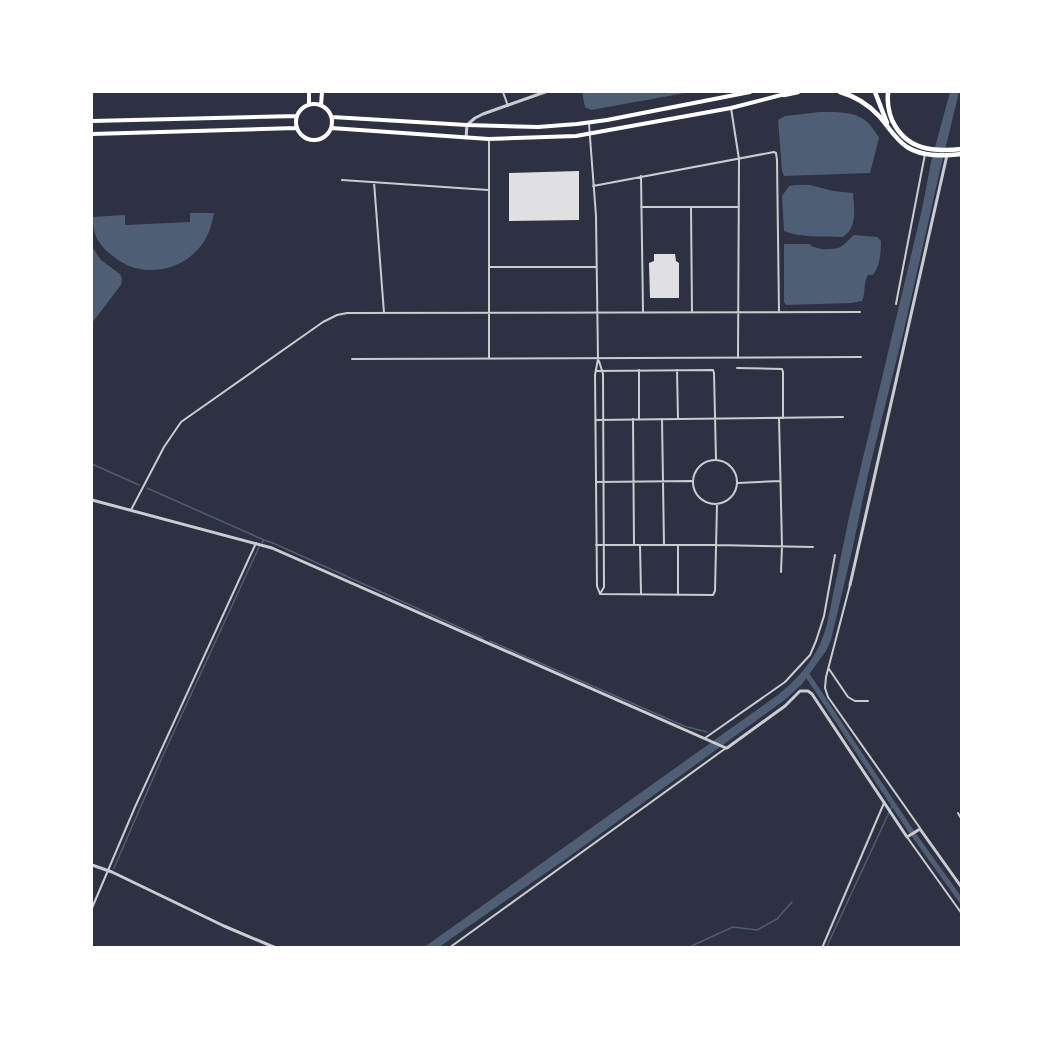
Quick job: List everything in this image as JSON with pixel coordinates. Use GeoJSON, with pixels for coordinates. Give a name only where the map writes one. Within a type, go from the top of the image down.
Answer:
{"type":"FeatureCollection","features":[{"type":"Feature","properties":{"kind":"highway"},"geometry":{"type":"LineString","coordinates":[[784,95],[795,92]]}},
{"type":"Feature","properties":{"kind":"highway"},"geometry":{"type":"LineString","coordinates":[[840,92],[853,96],[875,112],[902,143],[915,151],[947,155],[962,154]]}},
{"type":"Feature","properties":{"kind":"highway"},"geometry":{"type":"LineString","coordinates":[[875,92],[888,127]]}},
{"type":"Feature","properties":{"kind":"highway"},"geometry":{"type":"LineString","coordinates":[[888,92],[890,115],[900,134],[927,152],[962,149]]}},
{"type":"Feature","properties":{"kind":"main road"},"geometry":{"type":"LineString","coordinates":[[309,92],[309,105]]}},
{"type":"Feature","properties":{"kind":"main road"},"geometry":{"type":"LineString","coordinates":[[321,105],[322,92]]}},
{"type":"Feature","properties":{"kind":"main road"},"geometry":{"type":"LineString","coordinates":[[332,117],[538,127],[589,122],[750,92]]}},
{"type":"Feature","properties":{"kind":"main road"},"geometry":{"type":"LineString","coordinates":[[331,128],[466,138],[542,138],[590,134],[731,108],[784,95]]}},
{"type":"Feature","properties":{"kind":"main road"},"geometry":{"type":"LineString","coordinates":[[309,105],[321,105],[332,117],[331,128],[324,138],[314,141],[303,138],[296,128],[297,116],[309,105]]}},
{"type":"Feature","properties":{"kind":"main road"},"geometry":{"type":"LineString","coordinates":[[92,121],[297,116]]}},
{"type":"Feature","properties":{"kind":"main road"},"geometry":{"type":"LineString","coordinates":[[92,134],[296,128]]}},
{"type":"Feature","properties":{"kind":"street"},"geometry":{"type":"LineString","coordinates":[[503,92],[507,106]]}},
{"type":"Feature","properties":{"kind":"street"},"geometry":{"type":"LineString","coordinates":[[466,138],[467,125],[478,116],[545,92]]}},
{"type":"Feature","properties":{"kind":"street"},"geometry":{"type":"LineString","coordinates":[[731,108],[739,159],[738,358]]}},
{"type":"Feature","properties":{"kind":"street"},"geometry":{"type":"LineString","coordinates":[[589,122],[596,216],[598,359],[596,371],[596,545],[597,586],[600,594]]}},
{"type":"Feature","properties":{"kind":"street"},"geometry":{"type":"LineString","coordinates":[[489,139],[489,359]]}},
{"type":"Feature","properties":{"kind":"street"},"geometry":{"type":"LineString","coordinates":[[896,304],[927,152]]}},
{"type":"Feature","properties":{"kind":"street"},"geometry":{"type":"LineString","coordinates":[[592,186],[776,153],[779,312]]}},
{"type":"Feature","properties":{"kind":"street"},"geometry":{"type":"LineString","coordinates":[[947,155],[825,688],[828,697],[962,888]]}},
{"type":"Feature","properties":{"kind":"street"},"geometry":{"type":"LineString","coordinates":[[641,176],[643,312]]}},
{"type":"Feature","properties":{"kind":"street"},"geometry":{"type":"LineString","coordinates":[[342,180],[489,190]]}},
{"type":"Feature","properties":{"kind":"street"},"geometry":{"type":"LineString","coordinates":[[374,182],[384,313]]}},
{"type":"Feature","properties":{"kind":"street"},"geometry":{"type":"LineString","coordinates":[[641,207],[739,207]]}},
{"type":"Feature","properties":{"kind":"street"},"geometry":{"type":"LineString","coordinates":[[691,207],[692,312]]}},
{"type":"Feature","properties":{"kind":"street"},"geometry":{"type":"LineString","coordinates":[[489,267],[597,267]]}},
{"type":"Feature","properties":{"kind":"street"},"geometry":{"type":"LineString","coordinates":[[131,510],[170,437],[182,422],[323,322],[337,315],[347,313],[860,312]]}},
{"type":"Feature","properties":{"kind":"street"},"geometry":{"type":"LineString","coordinates":[[352,358],[861,357]]}},
{"type":"Feature","properties":{"kind":"street"},"geometry":{"type":"LineString","coordinates":[[598,359],[602,371],[603,420],[604,587],[600,594]]}},
{"type":"Feature","properties":{"kind":"street"},"geometry":{"type":"LineString","coordinates":[[737,368],[782,369],[783,372],[780,481],[781,573]]}},
{"type":"Feature","properties":{"kind":"street"},"geometry":{"type":"LineString","coordinates":[[639,370],[639,419]]}},
{"type":"Feature","properties":{"kind":"street"},"geometry":{"type":"LineString","coordinates":[[677,370],[678,419]]}},
{"type":"Feature","properties":{"kind":"street"},"geometry":{"type":"LineString","coordinates":[[596,371],[713,370],[716,459]]}},
{"type":"Feature","properties":{"kind":"street"},"geometry":{"type":"LineString","coordinates":[[596,420],[843,417]]}},
{"type":"Feature","properties":{"kind":"street"},"geometry":{"type":"LineString","coordinates":[[633,419],[634,545]]}},
{"type":"Feature","properties":{"kind":"street"},"geometry":{"type":"LineString","coordinates":[[662,419],[664,545]]}},
{"type":"Feature","properties":{"kind":"street"},"geometry":{"type":"LineString","coordinates":[[716,459],[733,467],[738,483],[736,492],[727,501],[709,504],[698,496],[693,482],[695,472],[699,467],[716,459]]}},
{"type":"Feature","properties":{"kind":"street"},"geometry":{"type":"LineString","coordinates":[[738,483],[780,481]]}},
{"type":"Feature","properties":{"kind":"street"},"geometry":{"type":"LineString","coordinates":[[596,482],[693,482]]}},
{"type":"Feature","properties":{"kind":"street"},"geometry":{"type":"LineString","coordinates":[[92,500],[272,548],[726,748]]}},
{"type":"Feature","properties":{"kind":"street"},"geometry":{"type":"LineString","coordinates":[[600,594],[713,595],[715,591],[717,504]]}},
{"type":"Feature","properties":{"kind":"street"},"geometry":{"type":"LineString","coordinates":[[92,908],[135,807],[256,543]]}},
{"type":"Feature","properties":{"kind":"street"},"geometry":{"type":"LineString","coordinates":[[596,545],[813,547]]}},
{"type":"Feature","properties":{"kind":"street"},"geometry":{"type":"LineString","coordinates":[[640,545],[641,595]]}},
{"type":"Feature","properties":{"kind":"street"},"geometry":{"type":"LineString","coordinates":[[678,545],[678,595]]}},
{"type":"Feature","properties":{"kind":"street"},"geometry":{"type":"LineString","coordinates":[[705,738],[785,682],[810,655],[824,616],[835,555]]}},
{"type":"Feature","properties":{"kind":"street"},"geometry":{"type":"LineString","coordinates":[[828,668],[848,697],[855,701],[868,701]]}},
{"type":"Feature","properties":{"kind":"street"},"geometry":{"type":"LineString","coordinates":[[449,948],[785,706],[800,691],[808,690],[962,915]]}},
{"type":"Feature","properties":{"kind":"street"},"geometry":{"type":"LineString","coordinates":[[822,948],[884,803]]}},
{"type":"Feature","properties":{"kind":"street"},"geometry":{"type":"LineString","coordinates":[[958,813],[962,820]]}},
{"type":"Feature","properties":{"kind":"street"},"geometry":{"type":"LineString","coordinates":[[907,837],[920,829]]}},
{"type":"Feature","properties":{"kind":"street"},"geometry":{"type":"LineString","coordinates":[[92,865],[276,948]]}},
{"type":"Feature","properties":{"kind":"water"},"geometry":{"type":"Polygon","coordinates":[[[582,92],[691,92],[591,110],[585,107],[582,92]]]}},
{"type":"Feature","properties":{"kind":"water"},"geometry":{"type":"Polygon","coordinates":[[[950,92],[959,92],[831,640],[826,651],[802,684],[786,699],[566,859],[439,947],[423,948],[779,694],[796,679],[815,654],[827,624],[849,517],[922,209],[931,162],[950,92]]]}},
{"type":"Feature","properties":{"kind":"water"},"geometry":{"type":"Polygon","coordinates":[[[820,112],[854,115],[874,129],[879,138],[870,173],[784,176],[778,120],[785,116],[820,112]]]}},
{"type":"Feature","properties":{"kind":"water"},"geometry":{"type":"Polygon","coordinates":[[[810,185],[853,193],[854,217],[848,233],[843,237],[821,237],[784,231],[782,196],[789,186],[810,185]]]}},
{"type":"Feature","properties":{"kind":"water"},"geometry":{"type":"Polygon","coordinates":[[[190,213],[214,213],[205,240],[187,259],[163,269],[150,270],[124,264],[106,251],[97,239],[92,217],[125,215],[125,225],[190,222],[190,213]]]}},
{"type":"Feature","properties":{"kind":"water"},"geometry":{"type":"Polygon","coordinates":[[[854,235],[877,237],[881,241],[879,263],[873,275],[868,275],[866,278],[862,301],[786,305],[784,302],[784,244],[809,244],[819,248],[834,249],[842,246],[854,235]]]}},
{"type":"Feature","properties":{"kind":"water"},"geometry":{"type":"Polygon","coordinates":[[[92,247],[101,260],[120,274],[122,279],[121,285],[92,323],[92,247]]]}},
{"type":"Feature","properties":{"kind":"building"},"geometry":{"type":"Polygon","coordinates":[[[579,171],[579,220],[509,221],[509,173],[579,171]]]}},
{"type":"Feature","properties":{"kind":"building"},"geometry":{"type":"Polygon","coordinates":[[[654,254],[675,254],[676,261],[679,263],[679,298],[650,298],[649,263],[654,261],[654,254]]]}},
{"type":"Feature","properties":{"kind":"waterway"},"geometry":{"type":"LineString","coordinates":[[92,464],[139,485]]}},
{"type":"Feature","properties":{"kind":"waterway"},"geometry":{"type":"LineString","coordinates":[[147,488],[264,540]]}},
{"type":"Feature","properties":{"kind":"waterway"},"geometry":{"type":"LineString","coordinates":[[262,543],[264,540],[273,543],[483,638]]}},
{"type":"Feature","properties":{"kind":"waterway"},"geometry":{"type":"LineString","coordinates":[[114,868],[259,547]]}},
{"type":"Feature","properties":{"kind":"waterway"},"geometry":{"type":"LineString","coordinates":[[490,641],[684,726],[707,732]]}},
{"type":"Feature","properties":{"kind":"waterway"},"geometry":{"type":"LineString","coordinates":[[806,673],[911,831],[962,902]]}},
{"type":"Feature","properties":{"kind":"waterway"},"geometry":{"type":"LineString","coordinates":[[826,948],[893,804]]}},
{"type":"Feature","properties":{"kind":"waterway"},"geometry":{"type":"LineString","coordinates":[[687,948],[733,927],[757,930],[777,919],[792,902]]}}]}
